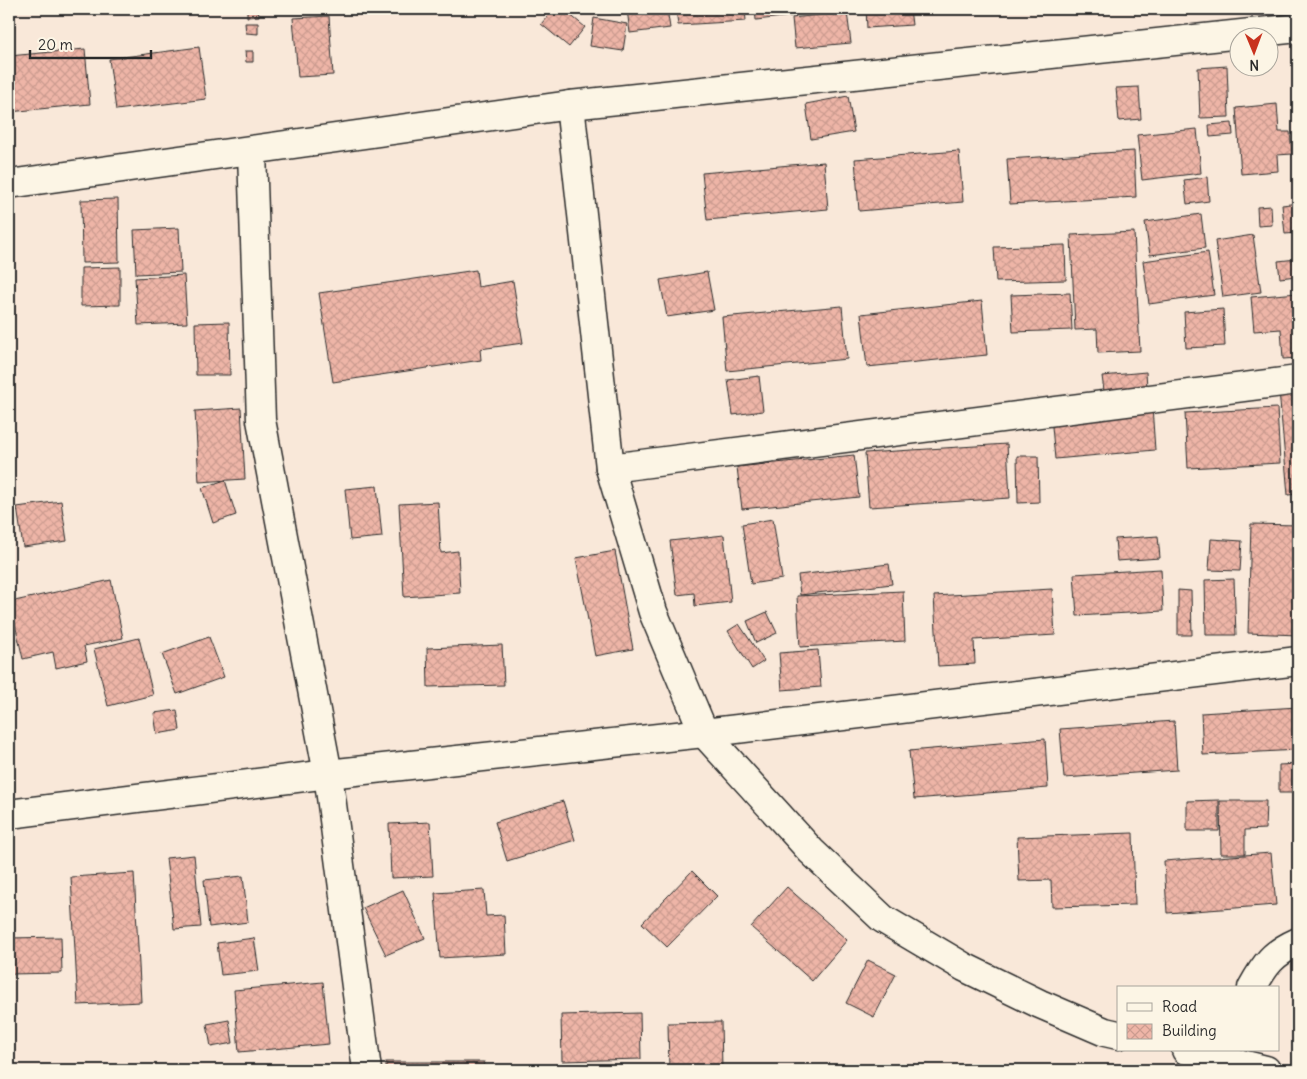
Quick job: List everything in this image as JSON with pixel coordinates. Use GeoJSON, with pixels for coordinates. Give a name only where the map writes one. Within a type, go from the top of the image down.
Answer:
{"type":"FeatureCollection","features":[{"type":"Feature","properties":{"kind":"street"},"geometry":{"type":"LineString","coordinates":[[9,184],[252,152],[570,105],[1298,28]]}},
{"type":"Feature","properties":{"kind":"street"},"geometry":{"type":"LineString","coordinates":[[570,105],[610,468],[653,612],[704,733],[811,851],[883,919],[964,966],[1040,1004],[1105,1032],[1117,1035]]}},
{"type":"Feature","properties":{"kind":"street"},"geometry":{"type":"LineString","coordinates":[[252,152],[261,420],[328,774],[367,1070]]}},
{"type":"Feature","properties":{"kind":"street"},"geometry":{"type":"LineString","coordinates":[[610,468],[1298,380]]}},
{"type":"Feature","properties":{"kind":"street"},"geometry":{"type":"LineString","coordinates":[[9,814],[328,774],[704,733],[1298,662]]}},
{"type":"Feature","properties":{"kind":"street"},"geometry":{"type":"LineString","coordinates":[[1253,986],[1268,961],[1284,948],[1298,942]]}},
{"type":"Feature","properties":{"kind":"street"},"geometry":{"type":"LineString","coordinates":[[1213,1053],[1266,1070]]}},
{"type":"Feature","properties":{"kind":"building"},"geometry":{"type":"Polygon","coordinates":[[[247,9],[258,9],[259,16],[247,17],[247,9]]]}},
{"type":"Feature","properties":{"kind":"building"},"geometry":{"type":"Polygon","coordinates":[[[554,9],[563,9],[585,27],[569,47],[541,24],[554,9]]]}},
{"type":"Feature","properties":{"kind":"building"},"geometry":{"type":"Polygon","coordinates":[[[627,9],[667,9],[670,28],[630,33],[627,9]]]}},
{"type":"Feature","properties":{"kind":"building"},"geometry":{"type":"Polygon","coordinates":[[[676,9],[745,9],[746,21],[678,25],[676,9]]]}},
{"type":"Feature","properties":{"kind":"building"},"geometry":{"type":"Polygon","coordinates":[[[755,9],[845,9],[845,10],[756,20],[755,9]]]}},
{"type":"Feature","properties":{"kind":"building"},"geometry":{"type":"Polygon","coordinates":[[[866,9],[910,9],[912,25],[867,28],[866,9]]]}},
{"type":"Feature","properties":{"kind":"building"},"geometry":{"type":"Polygon","coordinates":[[[847,12],[851,43],[795,48],[792,18],[847,12]]]}},
{"type":"Feature","properties":{"kind":"building"},"geometry":{"type":"Polygon","coordinates":[[[329,16],[333,75],[298,77],[293,18],[329,16]]]}},
{"type":"Feature","properties":{"kind":"building"},"geometry":{"type":"Polygon","coordinates":[[[594,18],[627,24],[623,51],[590,46],[594,18]]]}},
{"type":"Feature","properties":{"kind":"building"},"geometry":{"type":"Polygon","coordinates":[[[245,23],[258,23],[258,34],[246,33],[245,23]]]}},
{"type":"Feature","properties":{"kind":"building"},"geometry":{"type":"Polygon","coordinates":[[[199,47],[206,99],[116,110],[109,59],[199,47]]]}},
{"type":"Feature","properties":{"kind":"building"},"geometry":{"type":"Polygon","coordinates":[[[85,49],[90,104],[9,112],[9,56],[85,49]]]}},
{"type":"Feature","properties":{"kind":"building"},"geometry":{"type":"Polygon","coordinates":[[[245,51],[253,51],[253,62],[246,62],[245,51]]]}},
{"type":"Feature","properties":{"kind":"building"},"geometry":{"type":"Polygon","coordinates":[[[1227,66],[1229,117],[1200,118],[1198,68],[1227,66]]]}},
{"type":"Feature","properties":{"kind":"building"},"geometry":{"type":"Polygon","coordinates":[[[1139,87],[1141,119],[1119,121],[1116,88],[1139,87]]]}},
{"type":"Feature","properties":{"kind":"building"},"geometry":{"type":"Polygon","coordinates":[[[848,96],[854,132],[811,139],[806,104],[848,96]]]}},
{"type":"Feature","properties":{"kind":"building"},"geometry":{"type":"Polygon","coordinates":[[[1277,104],[1279,132],[1290,132],[1292,154],[1277,155],[1278,171],[1241,174],[1236,108],[1277,104]]]}},
{"type":"Feature","properties":{"kind":"building"},"geometry":{"type":"Polygon","coordinates":[[[1232,123],[1233,135],[1210,137],[1209,125],[1232,123]]]}},
{"type":"Feature","properties":{"kind":"building"},"geometry":{"type":"Polygon","coordinates":[[[1197,129],[1201,173],[1142,180],[1137,135],[1197,129]]]}},
{"type":"Feature","properties":{"kind":"building"},"geometry":{"type":"Polygon","coordinates":[[[959,151],[963,202],[859,211],[855,159],[959,151]]]}},
{"type":"Feature","properties":{"kind":"building"},"geometry":{"type":"Polygon","coordinates":[[[1134,151],[1136,197],[1010,204],[1007,159],[1134,151]]]}},
{"type":"Feature","properties":{"kind":"building"},"geometry":{"type":"Polygon","coordinates":[[[824,162],[828,209],[707,220],[702,173],[824,162]]]}},
{"type":"Feature","properties":{"kind":"building"},"geometry":{"type":"Polygon","coordinates":[[[1207,177],[1209,201],[1187,204],[1184,180],[1207,177]]]}},
{"type":"Feature","properties":{"kind":"building"},"geometry":{"type":"Polygon","coordinates":[[[118,199],[119,262],[82,263],[81,200],[118,199]]]}},
{"type":"Feature","properties":{"kind":"building"},"geometry":{"type":"Polygon","coordinates":[[[1298,203],[1298,233],[1285,234],[1282,205],[1298,203]]]}},
{"type":"Feature","properties":{"kind":"building"},"geometry":{"type":"Polygon","coordinates":[[[1271,206],[1272,225],[1258,226],[1257,207],[1271,206]]]}},
{"type":"Feature","properties":{"kind":"building"},"geometry":{"type":"Polygon","coordinates":[[[1201,214],[1205,248],[1150,255],[1145,222],[1201,214]]]}},
{"type":"Feature","properties":{"kind":"building"},"geometry":{"type":"Polygon","coordinates":[[[179,228],[181,272],[136,274],[134,230],[179,228]]]}},
{"type":"Feature","properties":{"kind":"building"},"geometry":{"type":"Polygon","coordinates":[[[1134,232],[1140,351],[1098,353],[1097,329],[1075,330],[1071,235],[1134,232]]]}},
{"type":"Feature","properties":{"kind":"building"},"geometry":{"type":"Polygon","coordinates":[[[1253,235],[1261,292],[1223,297],[1215,241],[1253,235]]]}},
{"type":"Feature","properties":{"kind":"building"},"geometry":{"type":"Polygon","coordinates":[[[1298,236],[1297,290],[1296,276],[1280,278],[1278,261],[1297,259],[1294,237],[1298,236]]]}},
{"type":"Feature","properties":{"kind":"building"},"geometry":{"type":"Polygon","coordinates":[[[1065,245],[1066,280],[996,282],[994,247],[1065,245]]]}},
{"type":"Feature","properties":{"kind":"building"},"geometry":{"type":"Polygon","coordinates":[[[1208,252],[1214,295],[1149,304],[1143,261],[1208,252]]]}},
{"type":"Feature","properties":{"kind":"building"},"geometry":{"type":"Polygon","coordinates":[[[120,267],[120,305],[81,306],[81,268],[120,267]]]}},
{"type":"Feature","properties":{"kind":"building"},"geometry":{"type":"Polygon","coordinates":[[[476,270],[478,287],[513,281],[523,343],[480,349],[481,360],[333,382],[319,293],[476,270]]]}},
{"type":"Feature","properties":{"kind":"building"},"geometry":{"type":"Polygon","coordinates":[[[707,272],[714,310],[667,317],[660,280],[707,272]]]}},
{"type":"Feature","properties":{"kind":"building"},"geometry":{"type":"Polygon","coordinates":[[[184,275],[187,323],[138,325],[135,278],[184,275]]]}},
{"type":"Feature","properties":{"kind":"building"},"geometry":{"type":"Polygon","coordinates":[[[1070,293],[1072,330],[1013,332],[1011,295],[1070,293]]]}},
{"type":"Feature","properties":{"kind":"building"},"geometry":{"type":"Polygon","coordinates":[[[1298,293],[1298,358],[1283,359],[1281,329],[1254,331],[1251,297],[1298,293]]]}},
{"type":"Feature","properties":{"kind":"building"},"geometry":{"type":"Polygon","coordinates":[[[982,301],[987,355],[867,367],[861,314],[982,301]]]}},
{"type":"Feature","properties":{"kind":"building"},"geometry":{"type":"Polygon","coordinates":[[[842,306],[847,359],[727,371],[722,317],[842,306]]]}},
{"type":"Feature","properties":{"kind":"building"},"geometry":{"type":"Polygon","coordinates":[[[1223,309],[1225,346],[1186,348],[1184,312],[1223,309]]]}},
{"type":"Feature","properties":{"kind":"building"},"geometry":{"type":"Polygon","coordinates":[[[229,322],[230,375],[196,375],[195,323],[229,322]]]}},
{"type":"Feature","properties":{"kind":"building"},"geometry":{"type":"Polygon","coordinates":[[[1146,372],[1147,387],[1104,391],[1102,376],[1146,372]]]}},
{"type":"Feature","properties":{"kind":"building"},"geometry":{"type":"Polygon","coordinates":[[[759,376],[763,411],[733,415],[728,380],[759,376]]]}},
{"type":"Feature","properties":{"kind":"building"},"geometry":{"type":"Polygon","coordinates":[[[1298,388],[1298,494],[1288,495],[1279,390],[1298,388]]]}},
{"type":"Feature","properties":{"kind":"building"},"geometry":{"type":"Polygon","coordinates":[[[1152,407],[1155,450],[1055,459],[1051,416],[1152,407]]]}},
{"type":"Feature","properties":{"kind":"building"},"geometry":{"type":"Polygon","coordinates":[[[241,408],[245,479],[199,482],[195,411],[241,408]]]}},
{"type":"Feature","properties":{"kind":"building"},"geometry":{"type":"Polygon","coordinates":[[[1277,408],[1280,463],[1188,468],[1185,413],[1277,408]]]}},
{"type":"Feature","properties":{"kind":"building"},"geometry":{"type":"Polygon","coordinates":[[[1007,444],[1010,498],[869,507],[865,453],[1007,444]]]}},
{"type":"Feature","properties":{"kind":"building"},"geometry":{"type":"Polygon","coordinates":[[[854,455],[859,497],[742,509],[737,467],[854,455]]]}},
{"type":"Feature","properties":{"kind":"building"},"geometry":{"type":"Polygon","coordinates":[[[1017,456],[1038,456],[1039,502],[1018,503],[1017,456]]]}},
{"type":"Feature","properties":{"kind":"building"},"geometry":{"type":"Polygon","coordinates":[[[225,480],[236,515],[213,523],[202,488],[225,480]]]}},
{"type":"Feature","properties":{"kind":"building"},"geometry":{"type":"Polygon","coordinates":[[[377,486],[382,537],[350,540],[345,489],[377,486]]]}},
{"type":"Feature","properties":{"kind":"building"},"geometry":{"type":"Polygon","coordinates":[[[61,501],[67,541],[23,547],[17,507],[61,501]]]}},
{"type":"Feature","properties":{"kind":"building"},"geometry":{"type":"Polygon","coordinates":[[[438,502],[441,553],[458,551],[460,593],[404,597],[399,504],[438,502]]]}},
{"type":"Feature","properties":{"kind":"building"},"geometry":{"type":"Polygon","coordinates":[[[773,519],[782,579],[751,584],[742,524],[773,519]]]}},
{"type":"Feature","properties":{"kind":"building"},"geometry":{"type":"Polygon","coordinates":[[[1251,524],[1298,525],[1298,635],[1248,633],[1251,524]]]}},
{"type":"Feature","properties":{"kind":"building"},"geometry":{"type":"Polygon","coordinates":[[[724,535],[731,602],[695,606],[694,593],[677,595],[670,541],[724,535]]]}},
{"type":"Feature","properties":{"kind":"building"},"geometry":{"type":"Polygon","coordinates":[[[1158,536],[1160,558],[1117,561],[1115,539],[1158,536]]]}},
{"type":"Feature","properties":{"kind":"building"},"geometry":{"type":"Polygon","coordinates":[[[1211,539],[1242,541],[1240,571],[1209,570],[1211,539]]]}},
{"type":"Feature","properties":{"kind":"building"},"geometry":{"type":"Polygon","coordinates":[[[615,551],[633,649],[595,656],[576,558],[615,551]]]}},
{"type":"Feature","properties":{"kind":"building"},"geometry":{"type":"Polygon","coordinates":[[[889,564],[892,584],[800,595],[798,575],[889,564]]]}},
{"type":"Feature","properties":{"kind":"building"},"geometry":{"type":"Polygon","coordinates":[[[1161,569],[1163,611],[1077,616],[1074,574],[1161,569]]]}},
{"type":"Feature","properties":{"kind":"building"},"geometry":{"type":"Polygon","coordinates":[[[1234,579],[1236,635],[1206,635],[1205,580],[1234,579]]]}},
{"type":"Feature","properties":{"kind":"building"},"geometry":{"type":"Polygon","coordinates":[[[111,580],[123,638],[84,646],[87,661],[56,668],[53,652],[23,659],[10,602],[111,580]]]}},
{"type":"Feature","properties":{"kind":"building"},"geometry":{"type":"Polygon","coordinates":[[[1052,589],[1055,635],[974,640],[975,664],[938,666],[934,596],[1052,589]]]}},
{"type":"Feature","properties":{"kind":"building"},"geometry":{"type":"Polygon","coordinates":[[[1178,590],[1191,591],[1192,635],[1178,635],[1178,590]]]}},
{"type":"Feature","properties":{"kind":"building"},"geometry":{"type":"Polygon","coordinates":[[[903,591],[905,641],[800,647],[797,596],[903,591]]]}},
{"type":"Feature","properties":{"kind":"building"},"geometry":{"type":"Polygon","coordinates":[[[767,612],[777,633],[756,643],[747,621],[767,612]]]}},
{"type":"Feature","properties":{"kind":"building"},"geometry":{"type":"Polygon","coordinates":[[[739,624],[764,661],[752,669],[728,631],[739,624]]]}},
{"type":"Feature","properties":{"kind":"building"},"geometry":{"type":"Polygon","coordinates":[[[209,637],[224,677],[177,694],[162,654],[209,637]]]}},
{"type":"Feature","properties":{"kind":"building"},"geometry":{"type":"Polygon","coordinates":[[[139,638],[153,695],[108,706],[94,649],[139,638]]]}},
{"type":"Feature","properties":{"kind":"building"},"geometry":{"type":"Polygon","coordinates":[[[502,645],[504,685],[428,687],[427,648],[502,645]]]}},
{"type":"Feature","properties":{"kind":"building"},"geometry":{"type":"Polygon","coordinates":[[[818,650],[821,687],[782,690],[779,653],[818,650]]]}},
{"type":"Feature","properties":{"kind":"building"},"geometry":{"type":"Polygon","coordinates":[[[1298,707],[1298,750],[1203,755],[1201,713],[1298,707]]]}},
{"type":"Feature","properties":{"kind":"building"},"geometry":{"type":"Polygon","coordinates":[[[177,710],[180,730],[157,734],[154,713],[177,710]]]}},
{"type":"Feature","properties":{"kind":"building"},"geometry":{"type":"Polygon","coordinates":[[[1174,721],[1177,770],[1064,778],[1060,729],[1174,721]]]}},
{"type":"Feature","properties":{"kind":"building"},"geometry":{"type":"Polygon","coordinates":[[[1045,739],[1048,788],[914,799],[909,751],[1045,739]]]}},
{"type":"Feature","properties":{"kind":"building"},"geometry":{"type":"Polygon","coordinates":[[[1298,764],[1298,793],[1279,793],[1279,765],[1298,764]]]}},
{"type":"Feature","properties":{"kind":"building"},"geometry":{"type":"Polygon","coordinates":[[[1219,800],[1219,831],[1187,831],[1187,801],[1219,800]]]}},
{"type":"Feature","properties":{"kind":"building"},"geometry":{"type":"Polygon","coordinates":[[[563,801],[575,840],[507,861],[495,822],[563,801]]]}},
{"type":"Feature","properties":{"kind":"building"},"geometry":{"type":"Polygon","coordinates":[[[1220,801],[1266,801],[1265,829],[1245,830],[1245,854],[1221,854],[1220,801]]]}},
{"type":"Feature","properties":{"kind":"building"},"geometry":{"type":"Polygon","coordinates":[[[430,822],[433,876],[391,878],[389,824],[430,822]]]}},
{"type":"Feature","properties":{"kind":"building"},"geometry":{"type":"Polygon","coordinates":[[[1133,833],[1135,905],[1052,907],[1051,880],[1019,881],[1017,837],[1133,833]]]}},
{"type":"Feature","properties":{"kind":"building"},"geometry":{"type":"Polygon","coordinates":[[[1271,853],[1276,905],[1167,913],[1164,861],[1271,853]]]}},
{"type":"Feature","properties":{"kind":"building"},"geometry":{"type":"Polygon","coordinates":[[[1296,853],[1298,853],[1298,892],[1296,853]]]}},
{"type":"Feature","properties":{"kind":"building"},"geometry":{"type":"Polygon","coordinates":[[[194,855],[201,927],[174,929],[166,858],[194,855]]]}},
{"type":"Feature","properties":{"kind":"building"},"geometry":{"type":"Polygon","coordinates":[[[692,871],[717,896],[667,947],[642,923],[692,871]]]}},
{"type":"Feature","properties":{"kind":"building"},"geometry":{"type":"Polygon","coordinates":[[[134,873],[141,1002],[78,1005],[71,877],[134,873]]]}},
{"type":"Feature","properties":{"kind":"building"},"geometry":{"type":"Polygon","coordinates":[[[243,876],[248,922],[209,927],[204,880],[243,876]]]}},
{"type":"Feature","properties":{"kind":"building"},"geometry":{"type":"Polygon","coordinates":[[[787,887],[847,940],[812,981],[751,927],[787,887]]]}},
{"type":"Feature","properties":{"kind":"building"},"geometry":{"type":"Polygon","coordinates":[[[403,890],[425,938],[386,955],[363,908],[403,890]]]}},
{"type":"Feature","properties":{"kind":"building"},"geometry":{"type":"Polygon","coordinates":[[[484,890],[486,916],[504,915],[506,954],[440,958],[435,893],[484,890]]]}},
{"type":"Feature","properties":{"kind":"building"},"geometry":{"type":"Polygon","coordinates":[[[61,937],[62,973],[9,974],[9,938],[61,937]]]}},
{"type":"Feature","properties":{"kind":"building"},"geometry":{"type":"Polygon","coordinates":[[[254,938],[259,971],[221,975],[217,943],[254,938]]]}},
{"type":"Feature","properties":{"kind":"building"},"geometry":{"type":"Polygon","coordinates":[[[1297,955],[1298,955],[1298,1009],[1297,955]]]}},
{"type":"Feature","properties":{"kind":"building"},"geometry":{"type":"Polygon","coordinates":[[[868,960],[896,974],[874,1017],[846,1003],[868,960]]]}},
{"type":"Feature","properties":{"kind":"building"},"geometry":{"type":"Polygon","coordinates":[[[323,982],[329,1044],[239,1052],[234,990],[323,982]]]}},
{"type":"Feature","properties":{"kind":"building"},"geometry":{"type":"Polygon","coordinates":[[[640,1013],[641,1059],[562,1061],[561,1015],[640,1013]]]}},
{"type":"Feature","properties":{"kind":"building"},"geometry":{"type":"Polygon","coordinates":[[[229,1020],[233,1043],[211,1047],[207,1024],[229,1020]]]}},
{"type":"Feature","properties":{"kind":"building"},"geometry":{"type":"Polygon","coordinates":[[[721,1022],[722,1070],[669,1070],[668,1023],[721,1022]]]}},
{"type":"Feature","properties":{"kind":"building"},"geometry":{"type":"Polygon","coordinates":[[[386,1062],[484,1062],[484,1070],[386,1070],[386,1062]]]}}]}
